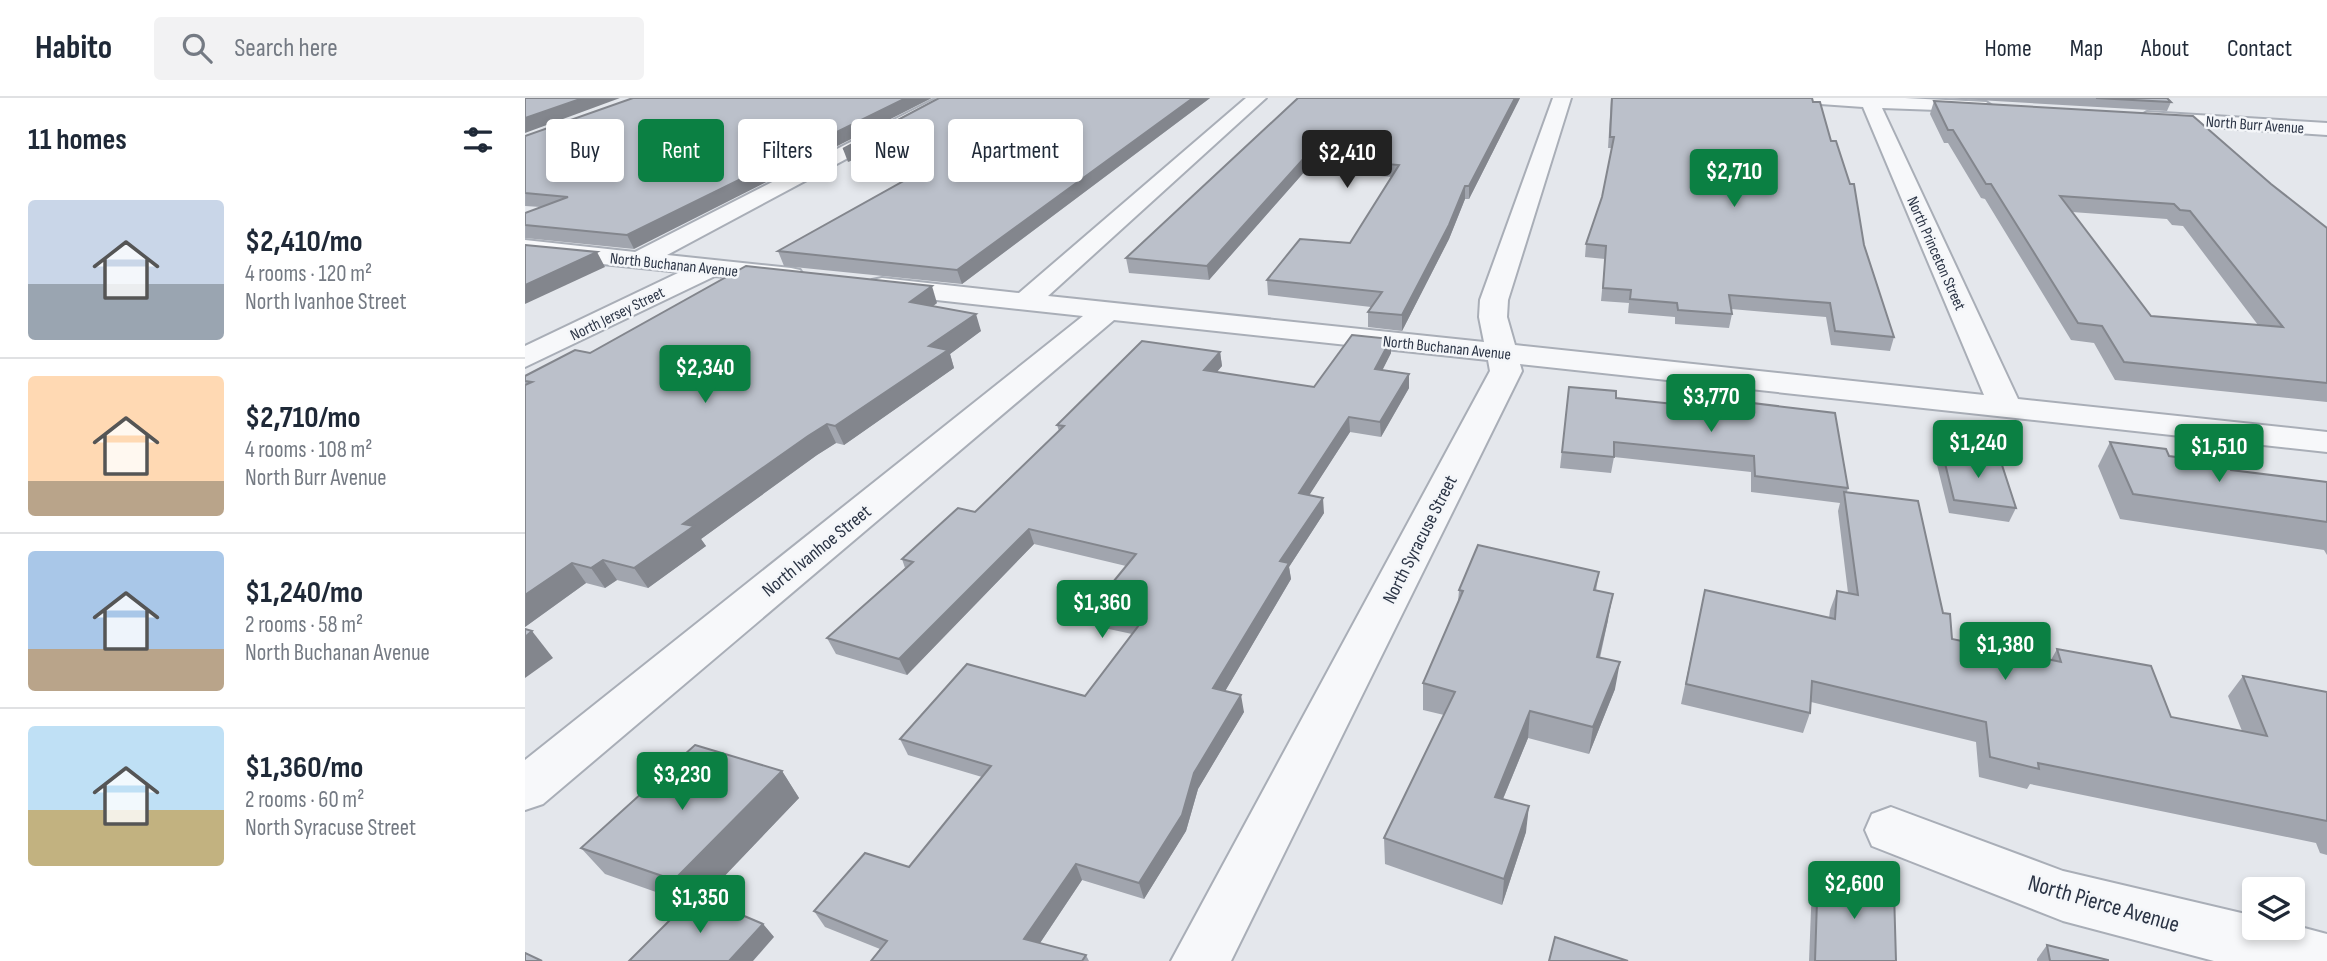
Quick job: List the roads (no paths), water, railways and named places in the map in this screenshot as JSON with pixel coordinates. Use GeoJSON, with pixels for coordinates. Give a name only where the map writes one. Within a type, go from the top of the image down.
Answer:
{"type":"FeatureCollection","features":[{"type":"Feature","properties":{"kind":"street","name":"North Jersey Street"},"geometry":{"type":"LineString","coordinates":[[639,260],[951,98]]}},
{"type":"Feature","properties":{"kind":"street"},"geometry":{"type":"LineString","coordinates":[[1025,302],[1257,98]]}},
{"type":"Feature","properties":{"kind":"street","name":"North Syracuse Street"},"geometry":{"type":"LineString","coordinates":[[1200,961],[1506,371],[1493,317],[1494,300],[1562,98]]}},
{"type":"Feature","properties":{"kind":"street"},"geometry":{"type":"LineString","coordinates":[[1806,98],[2008,110]]}},
{"type":"Feature","properties":{"kind":"street"},"geometry":{"type":"LineString","coordinates":[[2174,98],[2203,121]]}},
{"type":"Feature","properties":{"kind":"street","name":"North Princeton Street"},"geometry":{"type":"LineString","coordinates":[[1868,100],[2006,408]]}},
{"type":"Feature","properties":{"kind":"street","name":"North Burr Avenue"},"geometry":{"type":"LineString","coordinates":[[2134,117],[2327,129]]}},
{"type":"Feature","properties":{"kind":"street","name":"North Buchanan Avenue"},"geometry":{"type":"LineString","coordinates":[[525,247],[819,279]]}},
{"type":"Feature","properties":{"kind":"street","name":"North Jersey Street"},"geometry":{"type":"LineString","coordinates":[[525,358],[710,268]]}},
{"type":"Feature","properties":{"kind":"street","name":"North Buchanan Avenue"},"geometry":{"type":"LineString","coordinates":[[860,284],[2327,442]]}},
{"type":"Feature","properties":{"kind":"street","name":"North Ivanhoe Street"},"geometry":{"type":"LineString","coordinates":[[525,789],[1107,311]]}},
{"type":"Feature","properties":{"kind":"street","name":"North Pierce Avenue"},"geometry":{"type":"LineString","coordinates":[[1891,830],[2063,896],[2323,961]]}}]}
